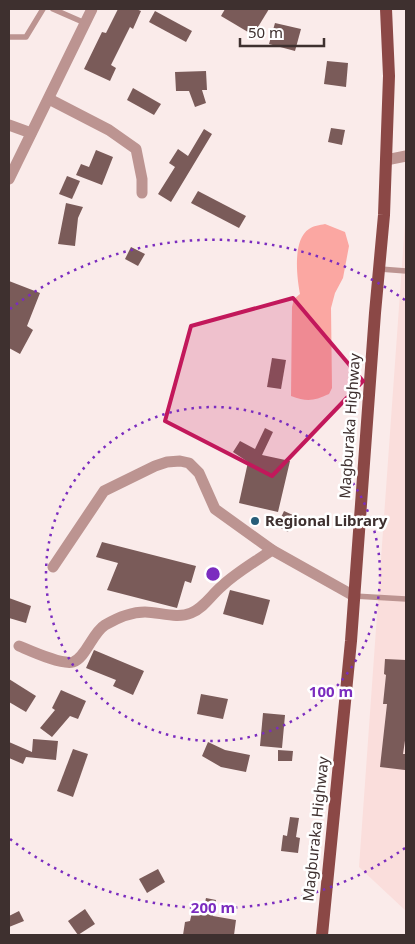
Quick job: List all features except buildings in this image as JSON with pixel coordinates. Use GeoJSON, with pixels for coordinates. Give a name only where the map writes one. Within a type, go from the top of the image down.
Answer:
{"type":"FeatureCollection","features":[{"type":"Feature","properties":{"kind":"main road","name":"Magburaka Highway"},"geometry":{"type":"LineString","coordinates":[[322,935],[354,596],[380,269],[390,76],[386,9]]}},
{"type":"Feature","properties":{"kind":"street"},"geometry":{"type":"LineString","coordinates":[[9,179],[92,9]]}},
{"type":"Feature","properties":{"kind":"street"},"geometry":{"type":"LineString","coordinates":[[49,99],[109,130],[136,149],[142,179],[142,193]]}},
{"type":"Feature","properties":{"kind":"street"},"geometry":{"type":"LineString","coordinates":[[9,125],[31,132]]}},
{"type":"Feature","properties":{"kind":"street"},"geometry":{"type":"LineString","coordinates":[[386,160],[406,156]]}},
{"type":"Feature","properties":{"kind":"street"},"geometry":{"type":"LineString","coordinates":[[53,567],[104,491],[115,484],[167,462],[190,463],[205,484],[215,509],[272,550],[354,596]]}},
{"type":"Feature","properties":{"kind":"street"},"geometry":{"type":"LineString","coordinates":[[18,646],[63,661],[72,662],[80,658],[95,633],[104,626],[130,614],[145,612],[189,614],[209,601],[219,588],[235,575],[272,550]]}},
{"type":"Feature","properties":{"kind":"lane"},"geometry":{"type":"LineString","coordinates":[[9,37],[26,37],[43,9]]}},
{"type":"Feature","properties":{"kind":"lane"},"geometry":{"type":"LineString","coordinates":[[53,9],[84,23]]}},
{"type":"Feature","properties":{"kind":"lane"},"geometry":{"type":"LineString","coordinates":[[380,269],[406,271]]}},
{"type":"Feature","properties":{"kind":"lane"},"geometry":{"type":"LineString","coordinates":[[354,596],[406,599]]}},
{"type":"Feature","properties":{"kind":"highlighted area"},"geometry":{"type":"Polygon","coordinates":[[[293,298],[363,381],[272,476],[165,421],[191,326],[293,298]]]}},
{"type":"Feature","properties":{"kind":"shaded area"},"geometry":{"type":"Polygon","coordinates":[[[406,209],[406,911],[359,867],[406,209]]]}},
{"type":"Feature","properties":{"kind":"shaded area"},"geometry":{"type":"Polygon","coordinates":[[[325,224],[345,232],[349,246],[343,278],[335,293],[331,308],[332,388],[329,394],[306,400],[291,396],[292,307],[294,299],[300,294],[297,269],[298,250],[304,234],[309,229],[325,224]]]}},
{"type":"Feature","properties":{"kind":"place","name":"Regional Library"},"geometry":{"type":"Point","coordinates":[255,521]}}]}
